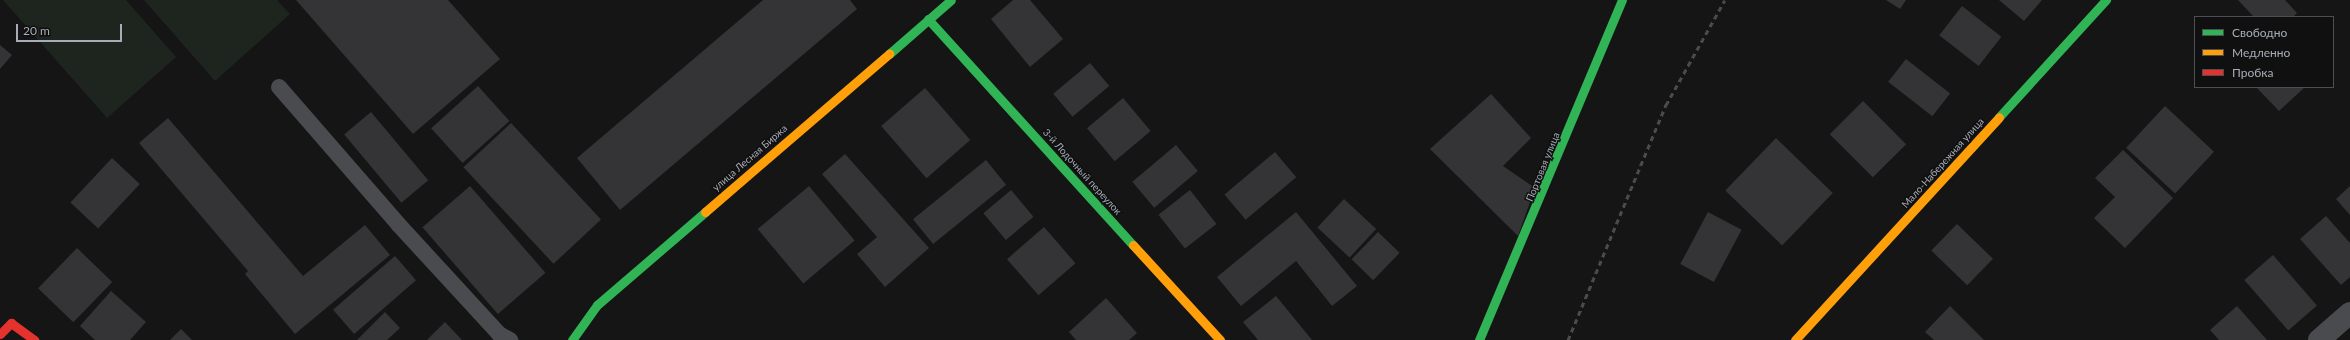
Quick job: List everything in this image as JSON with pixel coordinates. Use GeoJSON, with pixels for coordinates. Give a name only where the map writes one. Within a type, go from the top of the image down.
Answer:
{"type":"FeatureCollection","features":[{"type":"Feature","properties":{"kind":"street","name":"улица Лесная Биржа"},"geometry":{"type":"LineString","coordinates":[[572,340],[596,305],[951,0]]}},
{"type":"Feature","properties":{"kind":"street","name":"Портовая улица"},"geometry":{"type":"LineString","coordinates":[[1479,340],[1622,0]]}},
{"type":"Feature","properties":{"kind":"street","name":"Мало-Набережная улица"},"geometry":{"type":"LineString","coordinates":[[1795,340],[2106,0]]}},
{"type":"Feature","properties":{"kind":"street","name":"3-й Лодочный переулок"},"geometry":{"type":"LineString","coordinates":[[928,20],[1220,340]]}},
{"type":"Feature","properties":{"kind":"street"},"geometry":{"type":"LineString","coordinates":[[2318,340],[2350,313]]}},
{"type":"Feature","properties":{"kind":"street"},"geometry":{"type":"LineString","coordinates":[[0,334],[11,323],[34,340]]}},
{"type":"Feature","properties":{"kind":"lane"},"geometry":{"type":"LineString","coordinates":[[278,87],[414,242],[499,334],[510,340]]}},
{"type":"Feature","properties":{"kind":"shaded area"},"geometry":{"type":"Polygon","coordinates":[[[3,0],[126,0],[176,57],[107,118],[3,0]]]}},
{"type":"Feature","properties":{"kind":"shaded area"},"geometry":{"type":"Polygon","coordinates":[[[144,0],[277,0],[290,14],[215,81],[144,0]]]}},
{"type":"Feature","properties":{"kind":"building"},"geometry":{"type":"Polygon","coordinates":[[[296,0],[448,0],[500,59],[413,134],[296,0]]]}},
{"type":"Feature","properties":{"kind":"building"},"geometry":{"type":"Polygon","coordinates":[[[763,0],[850,0],[857,9],[620,210],[577,158],[763,0]]]}},
{"type":"Feature","properties":{"kind":"building"},"geometry":{"type":"Polygon","coordinates":[[[1013,0],[1030,0],[1063,39],[1030,67],[991,19],[1013,0]]]}},
{"type":"Feature","properties":{"kind":"building"},"geometry":{"type":"Polygon","coordinates":[[[1886,0],[1906,0],[1900,9],[1886,0]]]}},
{"type":"Feature","properties":{"kind":"building"},"geometry":{"type":"Polygon","coordinates":[[[1999,0],[2042,0],[2024,21],[1999,0]]]}},
{"type":"Feature","properties":{"kind":"building"},"geometry":{"type":"Polygon","coordinates":[[[2238,0],[2285,0],[2297,13],[2294,16],[2253,16],[2238,0]]]}},
{"type":"Feature","properties":{"kind":"building"},"geometry":{"type":"Polygon","coordinates":[[[1962,6],[2001,37],[1979,66],[1939,35],[1962,6]]]}},
{"type":"Feature","properties":{"kind":"building"},"geometry":{"type":"Polygon","coordinates":[[[0,45],[12,55],[0,69],[0,45]]]}},
{"type":"Feature","properties":{"kind":"building"},"geometry":{"type":"Polygon","coordinates":[[[1906,59],[1950,93],[1932,116],[1888,82],[1906,59]]]}},
{"type":"Feature","properties":{"kind":"building"},"geometry":{"type":"Polygon","coordinates":[[[1090,63],[1109,86],[1073,117],[1053,94],[1090,63]]]}},
{"type":"Feature","properties":{"kind":"building"},"geometry":{"type":"Polygon","coordinates":[[[478,86],[509,121],[463,163],[431,128],[478,86]]]}},
{"type":"Feature","properties":{"kind":"building"},"geometry":{"type":"Polygon","coordinates":[[[925,88],[970,140],[926,178],[881,126],[925,88]]]}},
{"type":"Feature","properties":{"kind":"building"},"geometry":{"type":"Polygon","coordinates":[[[2257,88],[2304,88],[2279,111],[2257,88]]]}},
{"type":"Feature","properties":{"kind":"building"},"geometry":{"type":"Polygon","coordinates":[[[1491,94],[1531,138],[1503,166],[1535,188],[1518,236],[1430,149],[1491,94]]]}},
{"type":"Feature","properties":{"kind":"building"},"geometry":{"type":"Polygon","coordinates":[[[1123,98],[1151,131],[1115,161],[1087,128],[1123,98]]]}},
{"type":"Feature","properties":{"kind":"building"},"geometry":{"type":"Polygon","coordinates":[[[1863,101],[1906,144],[1873,177],[1830,134],[1863,101]]]}},
{"type":"Feature","properties":{"kind":"building"},"geometry":{"type":"Polygon","coordinates":[[[2165,106],[2214,152],[2175,193],[2126,148],[2165,106]]]}},
{"type":"Feature","properties":{"kind":"building"},"geometry":{"type":"Polygon","coordinates":[[[371,112],[428,180],[401,203],[344,134],[371,112]]]}},
{"type":"Feature","properties":{"kind":"building"},"geometry":{"type":"Polygon","coordinates":[[[168,118],[303,276],[365,225],[390,255],[295,334],[245,274],[248,271],[139,143],[168,118]]]}},
{"type":"Feature","properties":{"kind":"building"},"geometry":{"type":"Polygon","coordinates":[[[511,123],[601,220],[553,264],[463,167],[511,123]]]}},
{"type":"Feature","properties":{"kind":"building"},"geometry":{"type":"Polygon","coordinates":[[[1776,138],[1833,193],[1782,245],[1725,191],[1776,138]]]}},
{"type":"Feature","properties":{"kind":"building"},"geometry":{"type":"Polygon","coordinates":[[[1176,145],[1198,171],[1154,208],[1132,182],[1176,145]]]}},
{"type":"Feature","properties":{"kind":"building"},"geometry":{"type":"Polygon","coordinates":[[[2123,150],[2173,198],[2125,248],[2094,218],[2115,197],[2095,178],[2123,150]]]}},
{"type":"Feature","properties":{"kind":"building"},"geometry":{"type":"Polygon","coordinates":[[[1275,152],[1296,177],[1246,220],[1224,194],[1275,152]]]}},
{"type":"Feature","properties":{"kind":"building"},"geometry":{"type":"Polygon","coordinates":[[[845,154],[929,248],[885,287],[857,254],[877,237],[822,174],[845,154]]]}},
{"type":"Feature","properties":{"kind":"building"},"geometry":{"type":"Polygon","coordinates":[[[112,158],[140,184],[98,229],[70,203],[112,158]]]}},
{"type":"Feature","properties":{"kind":"building"},"geometry":{"type":"Polygon","coordinates":[[[986,160],[1006,185],[933,244],[913,219],[986,160]]]}},
{"type":"Feature","properties":{"kind":"building"},"geometry":{"type":"Polygon","coordinates":[[[470,186],[545,273],[498,314],[422,227],[470,186]]]}},
{"type":"Feature","properties":{"kind":"building"},"geometry":{"type":"Polygon","coordinates":[[[809,186],[855,240],[803,283],[758,229],[809,186]]]}},
{"type":"Feature","properties":{"kind":"building"},"geometry":{"type":"Polygon","coordinates":[[[2350,186],[2350,215],[2336,199],[2350,186]]]}},
{"type":"Feature","properties":{"kind":"building"},"geometry":{"type":"Polygon","coordinates":[[[1011,190],[1033,217],[1006,240],[983,213],[1011,190]]]}},
{"type":"Feature","properties":{"kind":"building"},"geometry":{"type":"Polygon","coordinates":[[[1190,190],[1216,224],[1185,249],[1158,215],[1190,190]]]}},
{"type":"Feature","properties":{"kind":"building"},"geometry":{"type":"Polygon","coordinates":[[[1344,199],[1376,229],[1350,258],[1317,228],[1344,199]]]}},
{"type":"Feature","properties":{"kind":"building"},"geometry":{"type":"Polygon","coordinates":[[[1296,212],[1357,286],[1332,306],[1296,261],[1241,306],[1217,277],[1296,212]]]}},
{"type":"Feature","properties":{"kind":"building"},"geometry":{"type":"Polygon","coordinates":[[[1708,212],[1742,230],[1714,282],[1680,264],[1708,212]]]}},
{"type":"Feature","properties":{"kind":"building"},"geometry":{"type":"Polygon","coordinates":[[[2326,216],[2350,243],[2350,277],[2341,285],[2300,239],[2326,216]]]}},
{"type":"Feature","properties":{"kind":"building"},"geometry":{"type":"Polygon","coordinates":[[[1957,224],[1993,259],[1967,285],[1931,251],[1957,224]]]}},
{"type":"Feature","properties":{"kind":"building"},"geometry":{"type":"Polygon","coordinates":[[[1044,227],[1075,263],[1039,295],[1007,259],[1044,227]]]}},
{"type":"Feature","properties":{"kind":"building"},"geometry":{"type":"Polygon","coordinates":[[[1378,232],[1400,253],[1373,280],[1352,259],[1378,232]]]}},
{"type":"Feature","properties":{"kind":"building"},"geometry":{"type":"Polygon","coordinates":[[[77,248],[112,282],[73,322],[38,288],[77,248]]]}},
{"type":"Feature","properties":{"kind":"building"},"geometry":{"type":"Polygon","coordinates":[[[2273,255],[2317,306],[2288,330],[2244,280],[2273,255]]]}},
{"type":"Feature","properties":{"kind":"building"},"geometry":{"type":"Polygon","coordinates":[[[395,256],[416,280],[354,334],[333,310],[395,256]]]}},
{"type":"Feature","properties":{"kind":"building"},"geometry":{"type":"Polygon","coordinates":[[[111,291],[146,322],[130,340],[95,340],[80,326],[111,291]]]}},
{"type":"Feature","properties":{"kind":"building"},"geometry":{"type":"Polygon","coordinates":[[[1276,296],[1312,340],[1258,340],[1243,322],[1276,296]]]}},
{"type":"Feature","properties":{"kind":"building"},"geometry":{"type":"Polygon","coordinates":[[[1106,298],[1137,333],[1129,340],[1076,340],[1069,332],[1106,298]]]}},
{"type":"Feature","properties":{"kind":"building"},"geometry":{"type":"Polygon","coordinates":[[[1950,306],[1984,340],[1934,340],[1925,332],[1950,306]]]}},
{"type":"Feature","properties":{"kind":"building"},"geometry":{"type":"Polygon","coordinates":[[[2237,306],[2267,340],[2219,340],[2210,330],[2237,306]]]}},
{"type":"Feature","properties":{"kind":"building"},"geometry":{"type":"Polygon","coordinates":[[[385,312],[400,328],[387,340],[357,340],[385,312]]]}},
{"type":"Feature","properties":{"kind":"building"},"geometry":{"type":"Polygon","coordinates":[[[445,322],[462,340],[427,340],[445,322]]]}},
{"type":"Feature","properties":{"kind":"building"},"geometry":{"type":"Polygon","coordinates":[[[181,329],[192,340],[170,340],[181,329]]]}},
{"type":"Feature","properties":{"kind":"railway"},"geometry":{"type":"LineString","coordinates":[[1568,340],[1666,105],[1725,0]]}},
{"type":"Feature","properties":{"kind":"traffic: fast"},"geometry":{"type":"LineString","coordinates":[[889,54],[951,0]]}},
{"type":"Feature","properties":{"kind":"traffic: fast"},"geometry":{"type":"LineString","coordinates":[[1479,340],[1622,0]]}},
{"type":"Feature","properties":{"kind":"traffic: fast"},"geometry":{"type":"LineString","coordinates":[[1999,117],[2106,0]]}},
{"type":"Feature","properties":{"kind":"traffic: fast"},"geometry":{"type":"LineString","coordinates":[[928,19],[1133,245]]}},
{"type":"Feature","properties":{"kind":"traffic: fast"},"geometry":{"type":"LineString","coordinates":[[572,340],[597,305],[705,212]]}},
{"type":"Feature","properties":{"kind":"traffic: slow"},"geometry":{"type":"LineString","coordinates":[[705,212],[889,54]]}},
{"type":"Feature","properties":{"kind":"traffic: slow"},"geometry":{"type":"LineString","coordinates":[[1795,340],[1999,117]]}},
{"type":"Feature","properties":{"kind":"traffic: slow"},"geometry":{"type":"LineString","coordinates":[[1133,245],[1220,340]]}},
{"type":"Feature","properties":{"kind":"traffic: jam"},"geometry":{"type":"LineString","coordinates":[[0,334],[11,323],[34,340]]}}]}
